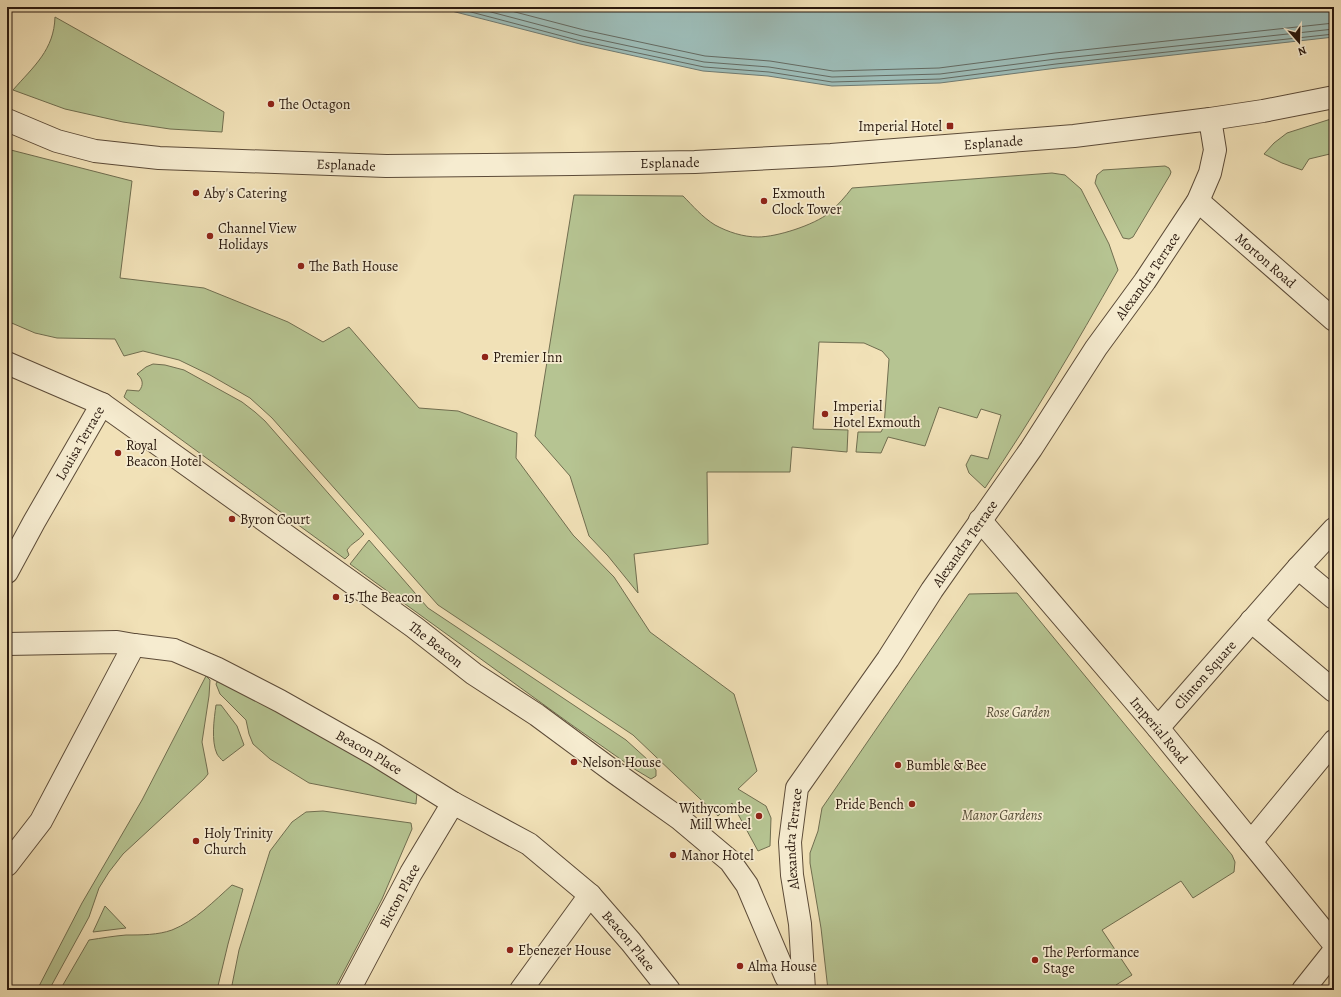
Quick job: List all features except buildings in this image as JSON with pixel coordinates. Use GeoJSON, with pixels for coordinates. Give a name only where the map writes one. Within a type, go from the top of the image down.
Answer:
{"type":"FeatureCollection","features":[{"type":"Feature","properties":{"kind":"street","name":"Esplanade"},"geometry":{"type":"LineString","coordinates":[[7,120],[57,141],[95,151],[159,158],[394,166],[680,162],[830,155],[1074,136],[1210,119],[1263,111],[1334,97]]}},
{"type":"Feature","properties":{"kind":"street","name":"Alexandra Terrace"},"geometry":{"type":"LineString","coordinates":[[804,990],[800,924],[792,876],[790,842],[798,788],[888,659],[932,590],[1031,449],[1096,348],[1145,280],[1198,201],[1210,173],[1215,150],[1210,119]]}},
{"type":"Feature","properties":{"kind":"street","name":"Morton Road"},"geometry":{"type":"LineString","coordinates":[[1198,201],[1334,320]]}},
{"type":"Feature","properties":{"kind":"street","name":"Louisa Terrace"},"geometry":{"type":"LineString","coordinates":[[7,363],[102,404],[7,572]]}},
{"type":"Feature","properties":{"kind":"street","name":"The Beacon"},"geometry":{"type":"LineString","coordinates":[[102,404],[414,627],[474,674],[537,715],[680,819],[730,860],[747,885],[786,977],[796,990]]}},
{"type":"Feature","properties":{"kind":"street","name":"Imperial Road"},"geometry":{"type":"LineString","coordinates":[[980,520],[1158,728],[1334,944]]}},
{"type":"Feature","properties":{"kind":"street","name":"Clinton Square"},"geometry":{"type":"LineString","coordinates":[[1158,728],[1251,621],[1334,529]]}},
{"type":"Feature","properties":{"kind":"street"},"geometry":{"type":"LineString","coordinates":[[1298,568],[1334,598]]}},
{"type":"Feature","properties":{"kind":"street"},"geometry":{"type":"LineString","coordinates":[[1251,621],[1334,690]]}},
{"type":"Feature","properties":{"kind":"street","name":"Beacon Place"},"geometry":{"type":"LineString","coordinates":[[7,644],[117,642],[174,650],[280,700],[361,746],[453,803],[529,844],[590,895],[631,942],[669,990]]}},
{"type":"Feature","properties":{"kind":"street"},"geometry":{"type":"LineString","coordinates":[[7,865],[41,821],[134,645]]}},
{"type":"Feature","properties":{"kind":"street"},"geometry":{"type":"LineString","coordinates":[[1251,842],[1334,741]]}},
{"type":"Feature","properties":{"kind":"street","name":"Bicton Place"},"geometry":{"type":"LineString","coordinates":[[348,990],[411,873],[453,803]]}},
{"type":"Feature","properties":{"kind":"street"},"geometry":{"type":"LineString","coordinates":[[521,990],[590,895]]}},
{"type":"Feature","properties":{"kind":"street"},"geometry":{"type":"LineString","coordinates":[[1303,990],[1334,952]]}},
{"type":"Feature","properties":{"kind":"green space"},"geometry":{"type":"Polygon","coordinates":[[[55,17],[224,112],[222,132],[170,129],[123,122],[65,109],[13,90],[42,57],[51,39],[55,17]]]}},
{"type":"Feature","properties":{"kind":"green space"},"geometry":{"type":"Polygon","coordinates":[[[1334,118],[1334,153],[1309,159],[1302,170],[1282,163],[1264,154],[1274,143],[1287,133],[1334,118]]]}},
{"type":"Feature","properties":{"kind":"green space"},"geometry":{"type":"Polygon","coordinates":[[[7,149],[132,181],[120,278],[204,288],[288,322],[323,342],[349,327],[419,408],[458,411],[517,433],[516,458],[573,535],[614,577],[650,632],[734,694],[757,771],[738,789],[766,806],[771,818],[770,846],[758,851],[732,803],[718,816],[633,735],[438,605],[272,418],[250,398],[210,375],[179,360],[143,351],[124,356],[115,339],[57,338],[35,333],[7,321],[7,149]]]}},
{"type":"Feature","properties":{"kind":"green space"},"geometry":{"type":"Polygon","coordinates":[[[1165,166],[1169,168],[1171,172],[1170,175],[1133,237],[1129,239],[1123,238],[1095,183],[1097,175],[1103,170],[1165,166]]]}},
{"type":"Feature","properties":{"kind":"green space"},"geometry":{"type":"Polygon","coordinates":[[[1052,173],[1065,175],[1081,189],[1109,244],[1118,270],[1054,380],[985,488],[969,473],[966,465],[971,455],[988,459],[1001,415],[981,409],[977,418],[939,407],[925,446],[888,437],[881,453],[856,452],[858,432],[881,432],[884,426],[889,359],[882,351],[864,343],[819,342],[813,429],[848,430],[847,452],[792,447],[790,472],[707,472],[708,544],[634,554],[638,593],[608,556],[589,536],[570,476],[535,436],[574,195],[683,196],[702,215],[715,225],[736,234],[758,237],[785,233],[814,222],[829,213],[852,188],[1052,173]]]}},
{"type":"Feature","properties":{"kind":"green space"},"geometry":{"type":"Polygon","coordinates":[[[153,364],[165,365],[184,370],[242,402],[265,421],[364,534],[347,550],[349,555],[345,559],[124,397],[127,390],[139,391],[142,387],[142,382],[141,378],[137,374],[153,364]]]}},
{"type":"Feature","properties":{"kind":"green space"},"geometry":{"type":"Polygon","coordinates":[[[369,540],[428,608],[626,740],[648,760],[656,770],[656,776],[651,779],[636,770],[350,564],[369,540]]]}},
{"type":"Feature","properties":{"kind":"green space","name":"Manor Gardens"},"geometry":{"type":"Polygon","coordinates":[[[1017,593],[1232,855],[1235,862],[1234,872],[1193,898],[1181,881],[1102,930],[1132,975],[1116,985],[1112,990],[828,990],[821,928],[810,863],[810,853],[818,831],[822,808],[969,594],[1017,593]]]}},
{"type":"Feature","properties":{"kind":"green space"},"geometry":{"type":"Polygon","coordinates":[[[206,676],[210,680],[202,742],[208,774],[123,854],[99,888],[89,917],[49,990],[37,990],[82,903],[142,800],[206,676]]]}},
{"type":"Feature","properties":{"kind":"green space"},"geometry":{"type":"Polygon","coordinates":[[[221,681],[266,703],[417,792],[416,804],[309,783],[270,759],[253,744],[246,720],[220,694],[216,684],[217,682],[221,681]]]}},
{"type":"Feature","properties":{"kind":"green space"},"geometry":{"type":"Polygon","coordinates":[[[216,705],[221,705],[237,726],[244,745],[223,761],[217,754],[214,743],[214,717],[216,705]]]}},
{"type":"Feature","properties":{"kind":"green space"},"geometry":{"type":"Polygon","coordinates":[[[323,811],[411,823],[412,829],[382,899],[334,990],[231,990],[239,950],[270,851],[292,822],[306,812],[323,811]]]}},
{"type":"Feature","properties":{"kind":"green space"},"geometry":{"type":"Polygon","coordinates":[[[232,885],[243,889],[217,990],[60,990],[89,940],[121,935],[144,935],[167,932],[196,916],[232,885]]]}},
{"type":"Feature","properties":{"kind":"green space"},"geometry":{"type":"Polygon","coordinates":[[[105,906],[126,928],[93,932],[105,906]]]}},
{"type":"Feature","properties":{"kind":"water"},"geometry":{"type":"Polygon","coordinates":[[[436,7],[1334,7],[1334,37],[1057,68],[940,83],[832,86],[768,76],[703,71],[580,44],[436,7]]]}},
{"type":"Feature","properties":{"kind":"place","name":"The Octagon"},"geometry":{"type":"Point","coordinates":[271,104]}},
{"type":"Feature","properties":{"kind":"place","name":"Imperial Hotel"},"geometry":{"type":"Point","coordinates":[950,126]}},
{"type":"Feature","properties":{"kind":"place","name":"Aby's Catering"},"geometry":{"type":"Point","coordinates":[196,193]}},
{"type":"Feature","properties":{"kind":"place","name":"Exmouth Clock Tower"},"geometry":{"type":"Point","coordinates":[764,201]}},
{"type":"Feature","properties":{"kind":"place","name":"Channel View Holidays"},"geometry":{"type":"Point","coordinates":[210,236]}},
{"type":"Feature","properties":{"kind":"place","name":"The Bath House"},"geometry":{"type":"Point","coordinates":[301,266]}},
{"type":"Feature","properties":{"kind":"place","name":"Premier Inn"},"geometry":{"type":"Point","coordinates":[485,357]}},
{"type":"Feature","properties":{"kind":"place","name":"Imperial Hotel Exmouth"},"geometry":{"type":"Point","coordinates":[825,414]}},
{"type":"Feature","properties":{"kind":"place","name":"Royal Beacon Hotel"},"geometry":{"type":"Point","coordinates":[118,453]}},
{"type":"Feature","properties":{"kind":"place","name":"Byron Court"},"geometry":{"type":"Point","coordinates":[232,519]}},
{"type":"Feature","properties":{"kind":"place","name":"15 The Beacon"},"geometry":{"type":"Point","coordinates":[336,597]}},
{"type":"Feature","properties":{"kind":"place","name":"Nelson House"},"geometry":{"type":"Point","coordinates":[574,762]}},
{"type":"Feature","properties":{"kind":"place","name":"Bumble & Bee"},"geometry":{"type":"Point","coordinates":[898,765]}},
{"type":"Feature","properties":{"kind":"place","name":"Pride Bench"},"geometry":{"type":"Point","coordinates":[912,804]}},
{"type":"Feature","properties":{"kind":"place","name":"Withycombe Mill Wheel"},"geometry":{"type":"Point","coordinates":[759,816]}},
{"type":"Feature","properties":{"kind":"place","name":"Holy Trinity Church"},"geometry":{"type":"Point","coordinates":[196,841]}},
{"type":"Feature","properties":{"kind":"place","name":"Manor Hotel"},"geometry":{"type":"Point","coordinates":[673,855]}},
{"type":"Feature","properties":{"kind":"place","name":"Ebenezer House"},"geometry":{"type":"Point","coordinates":[510,950]}},
{"type":"Feature","properties":{"kind":"place","name":"The Performance Stage"},"geometry":{"type":"Point","coordinates":[1035,960]}},
{"type":"Feature","properties":{"kind":"place","name":"Alma House"},"geometry":{"type":"Point","coordinates":[740,966]}},
{"type":"Feature","properties":{"kind":"park label","name":"Rose Garden"},"geometry":{"type":"Point","coordinates":[1018,712]}}]}
